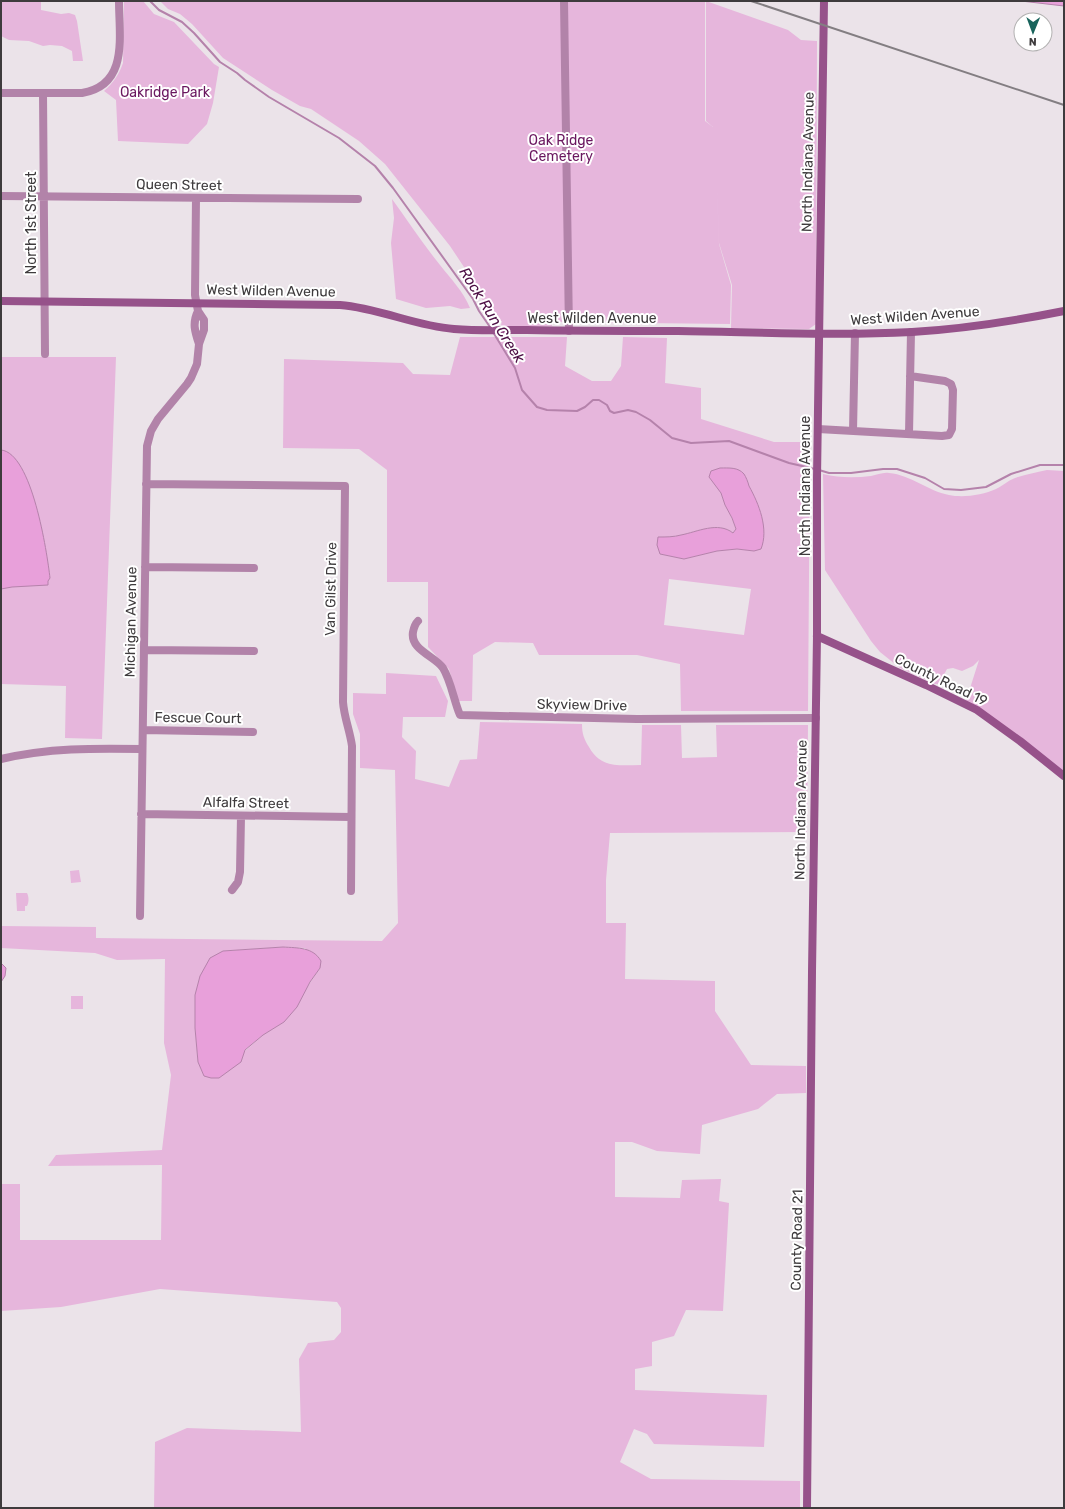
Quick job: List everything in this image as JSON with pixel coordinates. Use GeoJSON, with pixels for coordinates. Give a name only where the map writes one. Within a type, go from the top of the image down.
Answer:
{"type":"FeatureCollection","features":[{"type":"Feature","properties":{"kind":"street"},"geometry":{"type":"LineString","coordinates":[[1,93],[82,93],[92,92],[106,83],[112,75],[119,59],[119,1]]}},
{"type":"Feature","properties":{"kind":"street"},"geometry":{"type":"LineString","coordinates":[[564,1],[569,331]]}},
{"type":"Feature","properties":{"kind":"street","name":"North Indiana Avenue"},"geometry":{"type":"LineString","coordinates":[[812,972],[817,636],[817,461],[824,1]]}},
{"type":"Feature","properties":{"kind":"street","name":"North 1st Street"},"geometry":{"type":"LineString","coordinates":[[42,93],[45,354]]}},
{"type":"Feature","properties":{"kind":"street","name":"Queen Street"},"geometry":{"type":"LineString","coordinates":[[1,196],[358,199]]}},
{"type":"Feature","properties":{"kind":"street","name":"Michigan Avenue"},"geometry":{"type":"LineString","coordinates":[[140,916],[147,446],[151,430],[188,384],[191,378],[197,364],[199,344],[204,330],[204,320],[197,307],[195,295],[196,198]]}},
{"type":"Feature","properties":{"kind":"street","name":"West Wilden Avenue"},"geometry":{"type":"LineString","coordinates":[[1,301],[197,307],[353,306],[378,311],[437,328],[569,331],[819,333],[911,332],[947,329],[1064,311]]}},
{"type":"Feature","properties":{"kind":"street"},"geometry":{"type":"LineString","coordinates":[[909,434],[911,332]]}},
{"type":"Feature","properties":{"kind":"street"},"geometry":{"type":"LineString","coordinates":[[853,431],[855,333]]}},
{"type":"Feature","properties":{"kind":"street"},"geometry":{"type":"LineString","coordinates":[[818,429],[942,436],[949,435],[952,429],[953,390],[951,384],[945,381],[910,376]]}},
{"type":"Feature","properties":{"kind":"street","name":"Van Gilst Drive"},"geometry":{"type":"LineString","coordinates":[[146,484],[346,486],[343,702],[344,713],[350,732],[352,746],[351,891]]}},
{"type":"Feature","properties":{"kind":"street"},"geometry":{"type":"LineString","coordinates":[[145,567],[254,568]]}},
{"type":"Feature","properties":{"kind":"street","name":"Skyview Drive"},"geometry":{"type":"LineString","coordinates":[[418,621],[415,624],[413,634],[414,641],[420,649],[435,660],[443,669],[460,715],[637,719],[816,718]]}},
{"type":"Feature","properties":{"kind":"street","name":"County Road 19"},"geometry":{"type":"LineString","coordinates":[[817,636],[971,707],[994,722],[1064,776]]}},
{"type":"Feature","properties":{"kind":"street"},"geometry":{"type":"LineString","coordinates":[[144,650],[254,651]]}},
{"type":"Feature","properties":{"kind":"street","name":"Fescue Court"},"geometry":{"type":"LineString","coordinates":[[143,730],[253,732]]}},
{"type":"Feature","properties":{"kind":"street"},"geometry":{"type":"LineString","coordinates":[[1,759],[26,753],[55,750],[93,748],[142,749]]}},
{"type":"Feature","properties":{"kind":"street","name":"Alfalfa Street"},"geometry":{"type":"LineString","coordinates":[[141,814],[351,817]]}},
{"type":"Feature","properties":{"kind":"street"},"geometry":{"type":"LineString","coordinates":[[232,890],[238,882],[240,872],[241,816]]}},
{"type":"Feature","properties":{"kind":"street","name":"County Road 21"},"geometry":{"type":"LineString","coordinates":[[807,1508],[812,972]]}},
{"type":"Feature","properties":{"kind":"green space"},"geometry":{"type":"Polygon","coordinates":[[[1,1],[41,1],[41,10],[75,15],[83,61],[73,61],[72,51],[62,46],[43,46],[29,41],[9,40],[1,36],[1,1]]]}},
{"type":"Feature","properties":{"kind":"green space","name":"Oakridge Park"},"geometry":{"type":"Polygon","coordinates":[[[124,1],[143,1],[154,14],[174,22],[214,64],[219,67],[213,103],[207,124],[188,144],[118,141],[116,100],[104,91],[120,71],[123,63],[124,1]]]}},
{"type":"Feature","properties":{"kind":"green space","name":"Oak Ridge Cemetery"},"geometry":{"type":"Polygon","coordinates":[[[160,1],[705,1],[705,121],[713,127],[706,121],[706,1],[788,30],[801,40],[817,41],[816,324],[809,329],[731,328],[732,285],[719,243],[715,128],[719,244],[731,285],[730,324],[552,322],[552,326],[501,325],[502,321],[493,321],[472,279],[450,246],[385,164],[359,141],[311,109],[300,106],[272,90],[223,58],[192,24],[180,14],[168,9],[160,1]]]}},
{"type":"Feature","properties":{"kind":"green space"},"geometry":{"type":"Polygon","coordinates":[[[392,199],[460,291],[470,308],[461,309],[450,306],[426,308],[396,299],[391,243],[394,218],[392,199]]]}},
{"type":"Feature","properties":{"kind":"green space"},"geometry":{"type":"Polygon","coordinates":[[[460,337],[567,337],[565,366],[592,381],[611,381],[621,366],[623,337],[667,338],[665,383],[701,388],[701,419],[774,442],[810,442],[808,711],[681,711],[680,664],[637,655],[539,655],[533,643],[495,642],[473,655],[472,701],[458,701],[449,669],[428,647],[428,582],[387,582],[387,470],[359,449],[283,448],[284,359],[403,363],[413,374],[450,375],[460,337]],[[721,493],[736,529],[733,533],[721,528],[708,528],[676,536],[659,537],[660,554],[684,559],[717,551],[737,549],[754,551],[721,493]],[[669,579],[664,625],[744,635],[751,589],[669,579]]]}},
{"type":"Feature","properties":{"kind":"green space"},"geometry":{"type":"Polygon","coordinates":[[[1,357],[116,357],[102,739],[65,738],[66,686],[1,684],[1,357]]]}},
{"type":"Feature","properties":{"kind":"green space"},"geometry":{"type":"Polygon","coordinates":[[[1047,470],[1064,471],[1064,776],[965,704],[979,660],[973,666],[962,671],[953,668],[947,669],[939,684],[935,684],[900,668],[880,652],[871,641],[825,570],[823,474],[853,477],[871,476],[882,473],[897,474],[941,493],[960,496],[985,493],[996,489],[1015,478],[1047,470]]]}},
{"type":"Feature","properties":{"kind":"green space"},"geometry":{"type":"Polygon","coordinates":[[[386,673],[436,676],[448,701],[445,717],[403,717],[402,737],[416,751],[415,779],[449,787],[460,760],[477,759],[480,722],[582,724],[582,731],[585,739],[594,754],[605,762],[618,765],[641,765],[642,725],[681,725],[682,758],[717,757],[716,725],[808,725],[807,832],[610,833],[606,880],[606,923],[626,923],[625,979],[715,981],[715,1011],[751,1065],[806,1066],[806,1093],[777,1094],[758,1109],[702,1125],[700,1154],[657,1151],[632,1142],[615,1142],[615,1197],[680,1198],[682,1180],[721,1179],[719,1201],[729,1203],[723,1311],[686,1310],[674,1336],[652,1342],[652,1366],[635,1369],[635,1390],[767,1395],[764,1447],[654,1444],[647,1434],[634,1429],[620,1462],[651,1479],[800,1481],[800,1508],[154,1508],[155,1442],[187,1428],[301,1432],[299,1359],[308,1343],[334,1340],[341,1332],[341,1308],[337,1302],[160,1289],[61,1307],[1,1311],[1,1184],[20,1184],[20,1240],[161,1240],[162,1165],[48,1166],[56,1155],[162,1150],[171,1075],[164,1043],[165,959],[117,960],[95,953],[1,948],[1,926],[96,927],[96,938],[382,941],[398,923],[395,770],[360,768],[360,734],[353,714],[353,693],[386,694],[386,673]],[[283,947],[223,951],[195,995],[195,1028],[198,1062],[204,1076],[219,1078],[227,1072],[245,1051],[263,1035],[284,1022],[320,968],[305,948],[283,947]]]}},
{"type":"Feature","properties":{"kind":"green space"},"geometry":{"type":"Polygon","coordinates":[[[79,870],[81,882],[71,883],[70,871],[79,870]]]}},
{"type":"Feature","properties":{"kind":"green space"},"geometry":{"type":"Polygon","coordinates":[[[16,893],[27,893],[28,901],[27,906],[25,906],[25,911],[17,911],[16,893]]]}},
{"type":"Feature","properties":{"kind":"green space"},"geometry":{"type":"Polygon","coordinates":[[[71,996],[83,996],[83,1009],[71,1009],[71,996]]]}},
{"type":"Feature","properties":{"kind":"shaded area"},"geometry":{"type":"Polygon","coordinates":[[[1021,1],[1064,1],[1064,6],[1021,1]]]}},
{"type":"Feature","properties":{"kind":"shaded area"},"geometry":{"type":"Polygon","coordinates":[[[1,450],[12,455],[21,468],[36,505],[50,578],[48,585],[1,589],[1,450]]]}},
{"type":"Feature","properties":{"kind":"shaded area"},"geometry":{"type":"Polygon","coordinates":[[[720,468],[736,469],[744,474],[762,517],[764,533],[761,549],[754,551],[737,549],[717,551],[684,559],[660,554],[657,545],[658,537],[687,534],[707,528],[721,528],[733,533],[736,529],[721,493],[709,477],[711,471],[720,468]]]}},
{"type":"Feature","properties":{"kind":"shaded area"},"geometry":{"type":"Polygon","coordinates":[[[283,947],[305,949],[318,956],[321,961],[320,968],[310,982],[297,1007],[284,1022],[263,1035],[245,1050],[241,1062],[219,1078],[204,1076],[198,1062],[195,1028],[195,995],[200,976],[210,958],[223,951],[283,947]]]}},
{"type":"Feature","properties":{"kind":"shaded area"},"geometry":{"type":"Polygon","coordinates":[[[1,963],[6,968],[5,976],[1,982],[1,963]]]}},
{"type":"Feature","properties":{"kind":"waterway","name":"Rock Run Creek"},"geometry":{"type":"LineString","coordinates":[[150,1],[159,10],[182,22],[220,62],[269,97],[339,138],[375,166],[393,188],[473,299],[490,327]]}},
{"type":"Feature","properties":{"kind":"waterway","name":"Rock Run Creek"},"geometry":{"type":"LineString","coordinates":[[493,332],[515,368],[522,390],[537,407],[547,410],[577,411],[585,407],[593,400],[599,400],[607,405],[610,411],[614,413],[628,410],[636,412],[650,420],[672,438],[691,443],[729,441],[789,463],[815,469]]}},
{"type":"Feature","properties":{"kind":"waterway","name":"Rock Run Creek"},"geometry":{"type":"LineString","coordinates":[[819,470],[829,473],[851,473],[883,469],[897,469],[925,478],[944,489],[961,490],[986,487],[1011,474],[1040,465],[1064,465]]}},
{"type":"Feature","properties":{"kind":"railway"},"geometry":{"type":"LineString","coordinates":[[751,1],[1064,105]]}}]}
